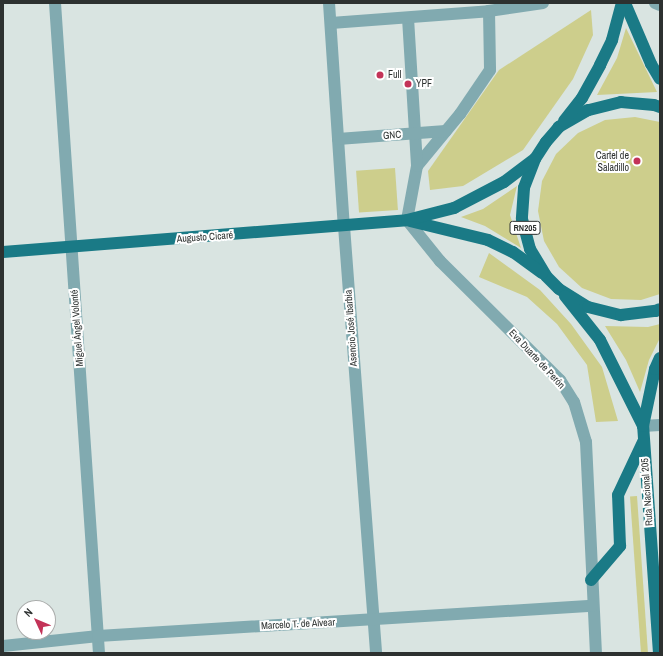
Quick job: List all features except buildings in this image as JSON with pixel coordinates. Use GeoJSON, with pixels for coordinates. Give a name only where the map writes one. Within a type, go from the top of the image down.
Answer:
{"type":"FeatureCollection","features":[{"type":"Feature","properties":{"kind":"main road","name":"Ruta Nacional 205"},"geometry":{"type":"LineString","coordinates":[[622,3],[612,40],[582,98],[546,142],[535,159],[524,188],[522,219],[530,249],[546,276],[559,289],[600,340],[643,426]]}},
{"type":"Feature","properties":{"kind":"main road"},"geometry":{"type":"LineString","coordinates":[[625,3],[651,64],[660,79]]}},
{"type":"Feature","properties":{"kind":"main road","name":"Ruta Nacional 205"},"geometry":{"type":"LineString","coordinates":[[559,127],[588,110],[621,102],[654,105],[660,107]]}},
{"type":"Feature","properties":{"kind":"main road"},"geometry":{"type":"LineString","coordinates":[[407,220],[454,208],[504,182],[535,159]]}},
{"type":"Feature","properties":{"kind":"main road","name":"Augusto Cicaré"},"geometry":{"type":"LineString","coordinates":[[3,252],[71,248],[407,220]]}},
{"type":"Feature","properties":{"kind":"main road"},"geometry":{"type":"LineString","coordinates":[[407,220],[488,240],[513,252],[546,276]]}},
{"type":"Feature","properties":{"kind":"main road","name":"Ruta Nacional 205"},"geometry":{"type":"LineString","coordinates":[[559,289],[588,307],[621,315],[656,311],[660,309]]}},
{"type":"Feature","properties":{"kind":"main road","name":"Ruta Nacional 205"},"geometry":{"type":"LineString","coordinates":[[659,653],[643,426],[655,369],[660,358]]}},
{"type":"Feature","properties":{"kind":"main road"},"geometry":{"type":"LineString","coordinates":[[591,580],[620,546],[618,495],[644,441]]}},
{"type":"Feature","properties":{"kind":"street","name":"Miguel Ángel Volonté"},"geometry":{"type":"LineString","coordinates":[[55,3],[99,653]]}},
{"type":"Feature","properties":{"kind":"street","name":"Asencio José Ibarbia"},"geometry":{"type":"LineString","coordinates":[[329,3],[376,653]]}},
{"type":"Feature","properties":{"kind":"street"},"geometry":{"type":"LineString","coordinates":[[331,23],[489,11],[543,3]]}},
{"type":"Feature","properties":{"kind":"street"},"geometry":{"type":"LineString","coordinates":[[655,3],[660,5]]}},
{"type":"Feature","properties":{"kind":"street"},"geometry":{"type":"LineString","coordinates":[[417,166],[446,131],[490,70],[489,11]]}},
{"type":"Feature","properties":{"kind":"street"},"geometry":{"type":"LineString","coordinates":[[407,220],[417,166],[408,18]]}},
{"type":"Feature","properties":{"kind":"street","name":"GNC"},"geometry":{"type":"LineString","coordinates":[[338,139],[446,131]]}},
{"type":"Feature","properties":{"kind":"street","name":"Eva Duarte de Perón"},"geometry":{"type":"LineString","coordinates":[[407,220],[440,261],[560,380],[574,402],[586,442],[592,606],[596,653]]}},
{"type":"Feature","properties":{"kind":"street"},"geometry":{"type":"LineString","coordinates":[[643,426],[660,425]]}},
{"type":"Feature","properties":{"kind":"street","name":"Marcelo T. de Alvear"},"geometry":{"type":"LineString","coordinates":[[3,646],[98,636],[592,606]]}},
{"type":"Feature","properties":{"kind":"green space"},"geometry":{"type":"Polygon","coordinates":[[[591,10],[593,35],[573,79],[523,150],[463,186],[430,190],[428,171],[499,70],[591,10]]]}},
{"type":"Feature","properties":{"kind":"green space"},"geometry":{"type":"Polygon","coordinates":[[[626,28],[657,92],[597,95],[617,58],[626,28]]]}},
{"type":"Feature","properties":{"kind":"green space"},"geometry":{"type":"Polygon","coordinates":[[[635,117],[660,122],[660,294],[641,300],[611,299],[582,288],[559,267],[544,241],[538,211],[542,181],[556,154],[578,133],[605,120],[635,117]]]}},
{"type":"Feature","properties":{"kind":"green space"},"geometry":{"type":"Polygon","coordinates":[[[395,168],[398,210],[359,213],[356,171],[395,168]]]}},
{"type":"Feature","properties":{"kind":"green space"},"geometry":{"type":"Polygon","coordinates":[[[517,186],[510,215],[521,248],[485,226],[461,217],[483,209],[517,186]]]}},
{"type":"Feature","properties":{"kind":"green space"},"geometry":{"type":"Polygon","coordinates":[[[489,253],[540,290],[571,324],[602,367],[618,421],[596,422],[587,365],[557,324],[527,297],[479,277],[489,253]]]}},
{"type":"Feature","properties":{"kind":"green space"},"geometry":{"type":"Polygon","coordinates":[[[660,324],[660,338],[649,360],[640,392],[626,360],[605,326],[648,327],[660,324]]]}},
{"type":"Feature","properties":{"kind":"green space"},"geometry":{"type":"Polygon","coordinates":[[[630,496],[637,496],[648,653],[641,653],[630,496]]]}},
{"type":"Feature","properties":{"kind":"place","name":"Full"},"geometry":{"type":"Point","coordinates":[380,75]}},
{"type":"Feature","properties":{"kind":"place","name":"YPF"},"geometry":{"type":"Point","coordinates":[408,84]}},
{"type":"Feature","properties":{"kind":"place","name":"Cartel de Saladillo"},"geometry":{"type":"Point","coordinates":[637,161]}}]}
